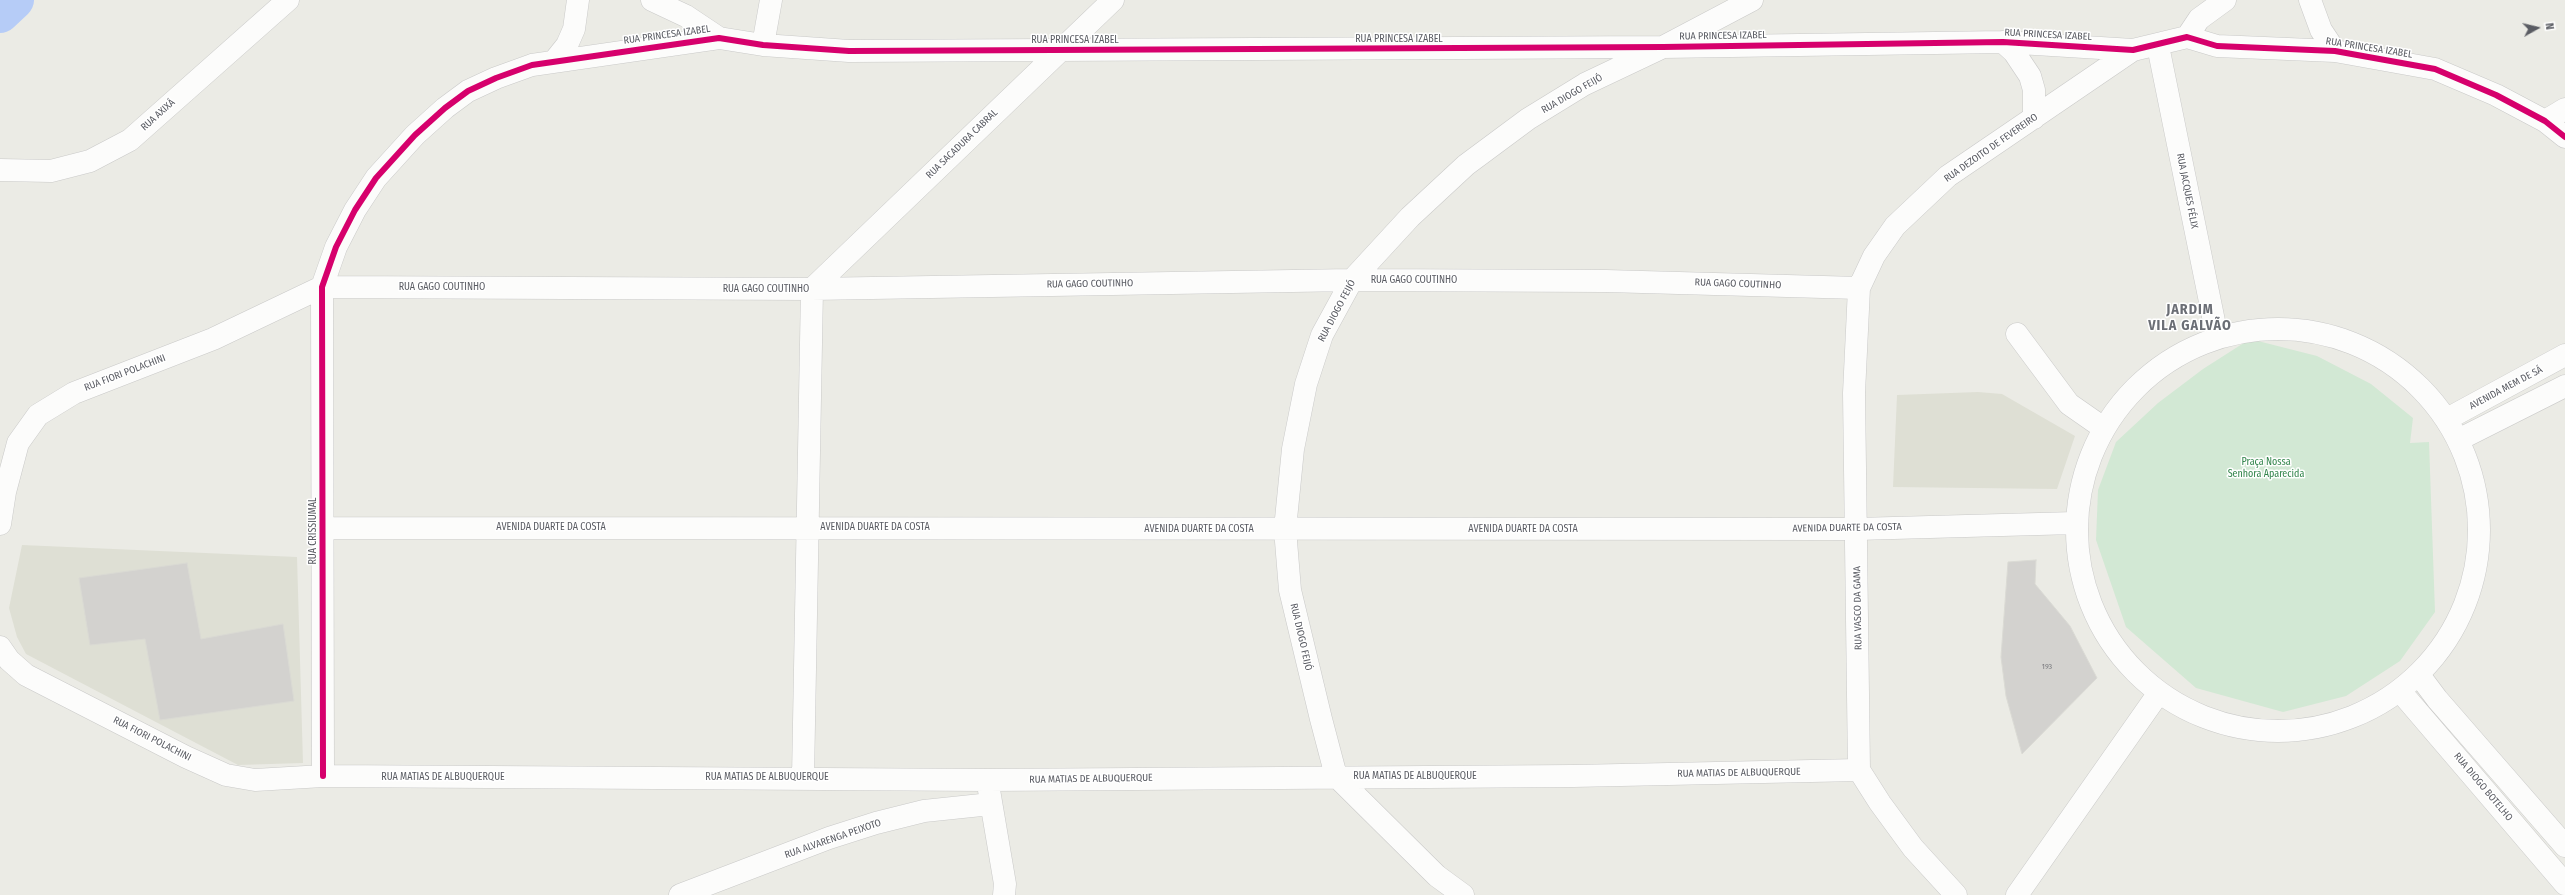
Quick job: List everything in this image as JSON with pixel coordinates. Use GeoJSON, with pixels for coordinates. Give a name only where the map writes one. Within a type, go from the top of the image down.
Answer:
{"type":"FeatureCollection","features":[{"type":"Feature","properties":{"kind":"street","name":"RUA AXIXÁ"},"geometry":{"type":"LineString","coordinates":[[0,170],[51,171],[90,160],[130,140],[288,0]]}},
{"type":"Feature","properties":{"kind":"street"},"geometry":{"type":"LineString","coordinates":[[556,60],[567,45],[574,29],[578,0]]}},
{"type":"Feature","properties":{"kind":"street"},"geometry":{"type":"LineString","coordinates":[[652,0],[686,16],[719,38]]}},
{"type":"Feature","properties":{"kind":"street"},"geometry":{"type":"LineString","coordinates":[[763,45],[771,0]]}},
{"type":"Feature","properties":{"kind":"street","name":"RUA SACADURA CABRAL"},"geometry":{"type":"LineString","coordinates":[[812,289],[1113,0]]}},
{"type":"Feature","properties":{"kind":"street","name":"RUA DIOGO FEIJÓ"},"geometry":{"type":"LineString","coordinates":[[1336,776],[1290,590],[1285,529],[1293,449],[1306,384],[1322,335],[1352,280],[1410,217],[1466,165],[1522,124],[1585,84],[1663,47],[1752,0]]}},
{"type":"Feature","properties":{"kind":"street"},"geometry":{"type":"LineString","coordinates":[[2187,37],[2199,19],[2225,0]]}},
{"type":"Feature","properties":{"kind":"street","name":"RUA PRINCESA IZABEL"},"geometry":{"type":"LineString","coordinates":[[2310,0],[2321,30],[2335,51]]}},
{"type":"Feature","properties":{"kind":"street","name":"RUA PRINCESA IZABEL"},"geometry":{"type":"LineString","coordinates":[[322,287],[336,247],[355,210],[376,178],[415,135],[445,108],[468,91],[496,78],[532,65],[556,60],[719,38],[763,45],[849,51],[1663,47],[2003,42],[2133,50],[2158,46],[2187,37],[2217,46],[2335,51],[2435,69],[2496,95],[2545,121],[2565,137]]}},
{"type":"Feature","properties":{"kind":"street","name":"RUA PRINCESA IZABEL"},"geometry":{"type":"LineString","coordinates":[[2003,42],[2024,63],[2030,76],[2034,90],[2034,118]]}},
{"type":"Feature","properties":{"kind":"street","name":"RUA JACQUES FÉLIX"},"geometry":{"type":"LineString","coordinates":[[2158,46],[2217,336]]}},
{"type":"Feature","properties":{"kind":"street","name":"RUA DEZOITO DE FEVEREIRO"},"geometry":{"type":"LineString","coordinates":[[1859,288],[1874,256],[1895,226],[1948,176],[2133,50]]}},
{"type":"Feature","properties":{"kind":"street"},"geometry":{"type":"LineString","coordinates":[[2545,121],[2565,109]]}},
{"type":"Feature","properties":{"kind":"street","name":"RUA GAGO COUTINHO"},"geometry":{"type":"LineString","coordinates":[[322,287],[812,289],[1352,280],[1606,281],[1859,288]]}},
{"type":"Feature","properties":{"kind":"street","name":"RUA FIORI POLACHINI"},"geometry":{"type":"LineString","coordinates":[[0,524],[5,492],[18,443],[38,415],[74,393],[213,339],[322,287]]}},
{"type":"Feature","properties":{"kind":"street","name":"RUA CRISSIUMAL"},"geometry":{"type":"LineString","coordinates":[[322,287],[323,776]]}},
{"type":"Feature","properties":{"kind":"street","name":"RUA VASCO DA GAMA"},"geometry":{"type":"LineString","coordinates":[[1859,288],[1854,393],[1859,770]]}},
{"type":"Feature","properties":{"kind":"street"},"geometry":{"type":"LineString","coordinates":[[803,777],[812,289]]}},
{"type":"Feature","properties":{"kind":"street"},"geometry":{"type":"LineString","coordinates":[[2268,327],[2327,334],[2369,350],[2413,379],[2447,419],[2458,440],[2475,488],[2479,539],[2471,589],[2450,635],[2419,675],[2400,691],[2344,722],[2280,733],[2216,724],[2158,694],[2112,647],[2084,588],[2075,523],[2087,462],[2102,427],[2116,407],[2161,364],[2217,336],[2268,327]]}},
{"type":"Feature","properties":{"kind":"street"},"geometry":{"type":"LineString","coordinates":[[2017,334],[2069,404],[2102,427]]}},
{"type":"Feature","properties":{"kind":"street","name":"AVENIDA MEM DE SÁ"},"geometry":{"type":"LineString","coordinates":[[2447,419],[2565,356]]}},
{"type":"Feature","properties":{"kind":"street"},"geometry":{"type":"LineString","coordinates":[[2458,440],[2565,386]]}},
{"type":"Feature","properties":{"kind":"street","name":"AVENIDA DUARTE DA COSTA"},"geometry":{"type":"LineString","coordinates":[[323,528],[808,527],[1857,529],[2075,523]]}},
{"type":"Feature","properties":{"kind":"street","name":"RUA FIORI POLACHINI"},"geometry":{"type":"LineString","coordinates":[[0,647],[9,660],[26,675],[186,757],[226,775],[255,780],[323,776]]}},
{"type":"Feature","properties":{"kind":"street"},"geometry":{"type":"LineString","coordinates":[[2419,675],[2437,699],[2565,846]]}},
{"type":"Feature","properties":{"kind":"street","name":"RUA DIOGO BOTELHO"},"geometry":{"type":"LineString","coordinates":[[2400,691],[2565,884]]}},
{"type":"Feature","properties":{"kind":"street"},"geometry":{"type":"LineString","coordinates":[[2016,895],[2158,694]]}},
{"type":"Feature","properties":{"kind":"street"},"geometry":{"type":"LineString","coordinates":[[1859,770],[1880,803],[1913,848],[1956,895]]}},
{"type":"Feature","properties":{"kind":"street","name":"RUA MATIAS DE ALBUQUERQUE"},"geometry":{"type":"LineString","coordinates":[[323,776],[803,777],[988,780],[1336,776],[1573,776],[1859,770]]}},
{"type":"Feature","properties":{"kind":"street"},"geometry":{"type":"LineString","coordinates":[[1336,776],[1437,876],[1463,895]]}},
{"type":"Feature","properties":{"kind":"street"},"geometry":{"type":"LineString","coordinates":[[988,780],[1005,884],[1004,895]]}},
{"type":"Feature","properties":{"kind":"street","name":"RUA ALVARENGA PEIXOTO"},"geometry":{"type":"LineString","coordinates":[[680,895],[829,838],[876,823],[924,811],[991,804]]}},
{"type":"Feature","properties":{"kind":"shaded area"},"geometry":{"type":"Polygon","coordinates":[[[1978,392],[2002,394],[2075,436],[2057,489],[1893,487],[1897,395],[1978,392]]]}},
{"type":"Feature","properties":{"kind":"shaded area"},"geometry":{"type":"Polygon","coordinates":[[[22,545],[297,557],[303,763],[238,765],[26,654],[17,637],[9,608],[22,545]]]}},
{"type":"Feature","properties":{"kind":"green space","name":"Praça Nossa Senhora Aparecida"},"geometry":{"type":"Polygon","coordinates":[[[2250,339],[2317,356],[2371,384],[2413,418],[2410,443],[2429,442],[2435,612],[2400,661],[2346,696],[2283,712],[2196,688],[2126,627],[2096,540],[2098,490],[2116,442],[2158,403],[2203,369],[2250,339]]]}},
{"type":"Feature","properties":{"kind":"building"},"geometry":{"type":"Polygon","coordinates":[[[2036,560],[2035,584],[2070,626],[2097,678],[2022,754],[2006,696],[2001,657],[2008,562],[2036,560]]]}},
{"type":"Feature","properties":{"kind":"building"},"geometry":{"type":"Polygon","coordinates":[[[187,563],[201,639],[283,624],[294,701],[160,720],[145,639],[90,645],[79,578],[187,563]]]}},
{"type":"Feature","properties":{"kind":"waterway"},"geometry":{"type":"LineString","coordinates":[[0,14],[15,0]]}},
{"type":"Feature","properties":{"kind":"cycle path"},"geometry":{"type":"LineString","coordinates":[[323,776],[322,287],[336,247],[355,210],[376,178],[415,135],[445,108],[468,91],[496,78],[532,65],[719,38],[763,45],[849,51],[1663,47],[2003,42],[2133,50],[2187,37],[2217,46],[2335,51],[2435,69],[2496,95],[2545,121],[2565,137]]}},
{"type":"Feature","properties":{"kind":"district","name":"JARDIM VILA GALVÃO"},"geometry":{"type":"Point","coordinates":[2190,318]}}]}
